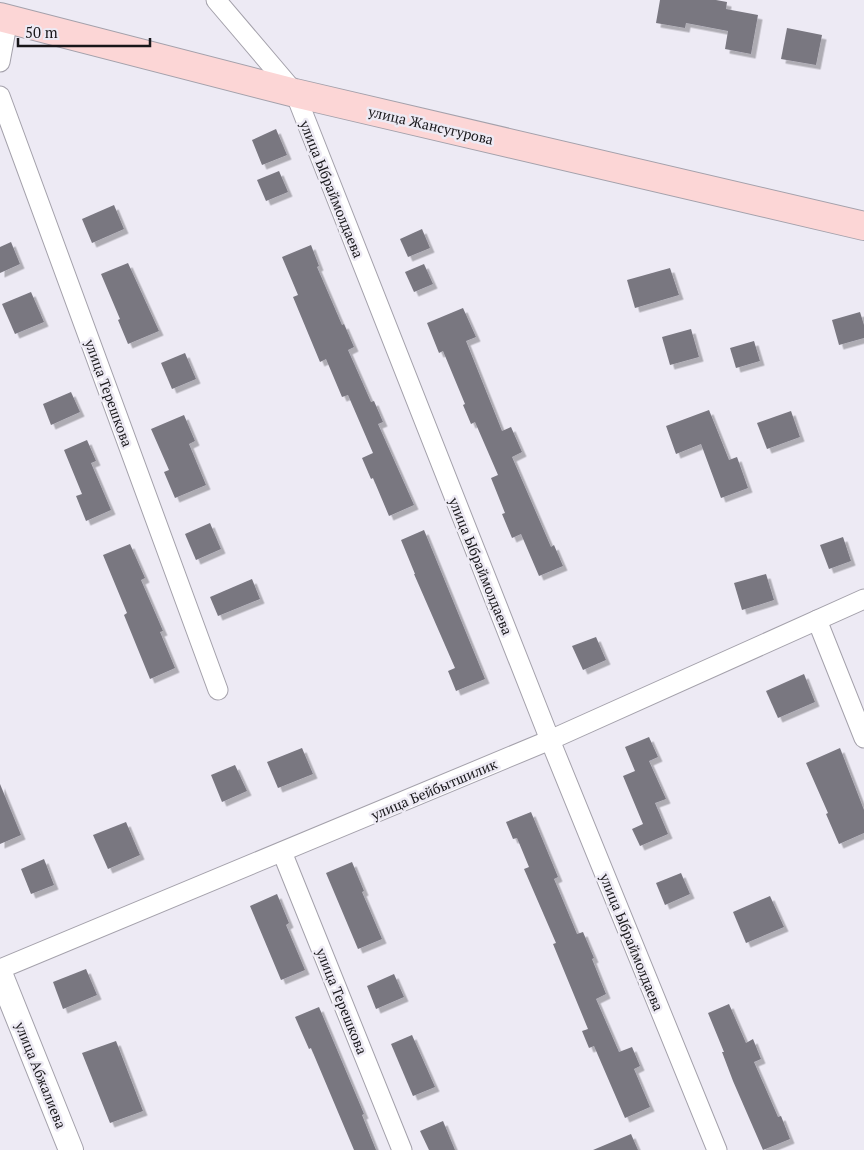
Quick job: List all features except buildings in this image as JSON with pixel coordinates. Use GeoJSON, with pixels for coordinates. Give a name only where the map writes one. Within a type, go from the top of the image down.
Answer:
{"type":"FeatureCollection","features":[{"type":"Feature","properties":{"kind":"main road","name":"улица Жансугурова"},"geometry":{"type":"LineString","coordinates":[[4,18],[295,93],[864,226]]}},
{"type":"Feature","properties":{"kind":"street","name":"улица Ыбраймолдаева"},"geometry":{"type":"LineString","coordinates":[[216,0],[295,93],[550,740],[717,1150]]}},
{"type":"Feature","properties":{"kind":"street"},"geometry":{"type":"LineString","coordinates":[[0,62],[4,18]]}},
{"type":"Feature","properties":{"kind":"street","name":"улица Терешкова"},"geometry":{"type":"LineString","coordinates":[[0,96],[218,690]]}},
{"type":"Feature","properties":{"kind":"street","name":"улица Бейбытшилик"},"geometry":{"type":"LineString","coordinates":[[0,969],[550,740],[864,599]]}},
{"type":"Feature","properties":{"kind":"street"},"geometry":{"type":"LineString","coordinates":[[818,620],[864,738]]}},
{"type":"Feature","properties":{"kind":"street","name":"улица Терешкова"},"geometry":{"type":"LineString","coordinates":[[282,852],[402,1150]]}},
{"type":"Feature","properties":{"kind":"street","name":"улица Абжалиева"},"geometry":{"type":"LineString","coordinates":[[0,973],[71,1150]]}}]}
